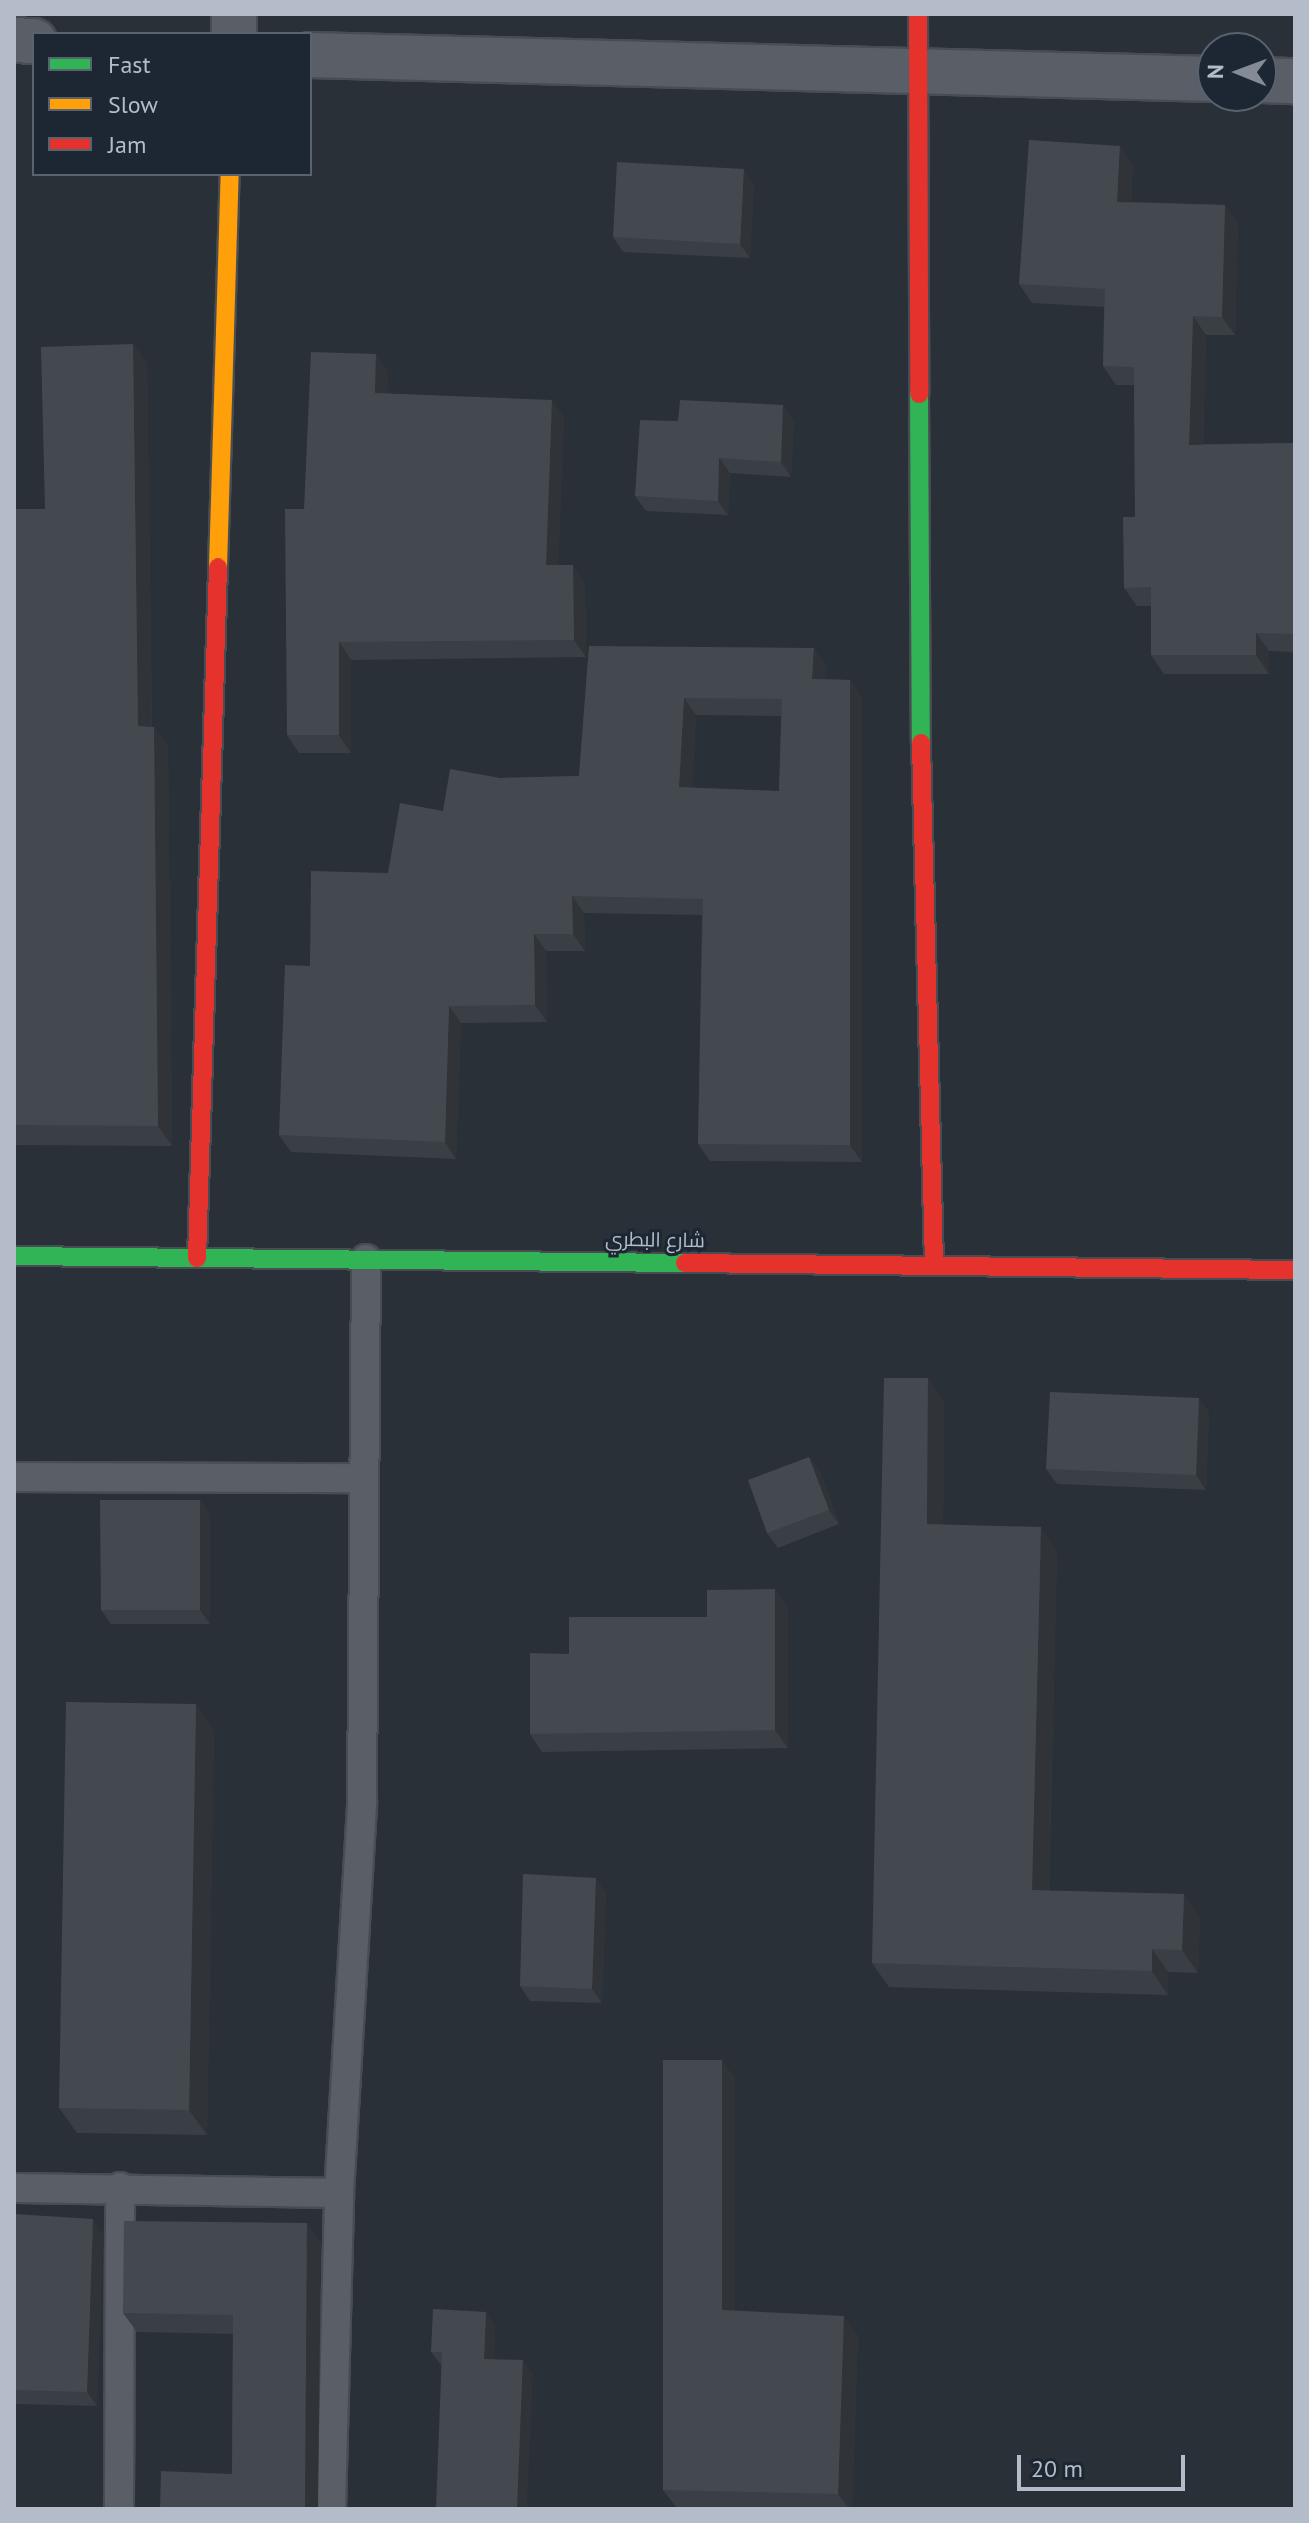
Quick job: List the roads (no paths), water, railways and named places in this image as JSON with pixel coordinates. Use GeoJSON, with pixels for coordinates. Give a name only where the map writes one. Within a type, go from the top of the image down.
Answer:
{"type":"FeatureCollection","features":[{"type":"Feature","properties":{"kind":"street"},"geometry":{"type":"LineString","coordinates":[[918,14],[920,689],[934,1265]]}},
{"type":"Feature","properties":{"kind":"street"},"geometry":{"type":"LineString","coordinates":[[312,55],[1197,79]]}},
{"type":"Feature","properties":{"kind":"street"},"geometry":{"type":"LineString","coordinates":[[197,1258],[230,176]]}},
{"type":"Feature","properties":{"kind":"street","name":"شارع البطري"},"geometry":{"type":"LineString","coordinates":[[14,1256],[1295,1270]]}},
{"type":"Feature","properties":{"kind":"lane"},"geometry":{"type":"LineString","coordinates":[[331,2509],[339,2193],[362,1802],[366,1259]]}},
{"type":"Feature","properties":{"kind":"lane"},"geometry":{"type":"LineString","coordinates":[[14,1477],[364,1478]]}},
{"type":"Feature","properties":{"kind":"lane"},"geometry":{"type":"LineString","coordinates":[[14,2188],[120,2187],[339,2193]]}},
{"type":"Feature","properties":{"kind":"lane"},"geometry":{"type":"LineString","coordinates":[[119,2509],[120,2187]]}}]}
